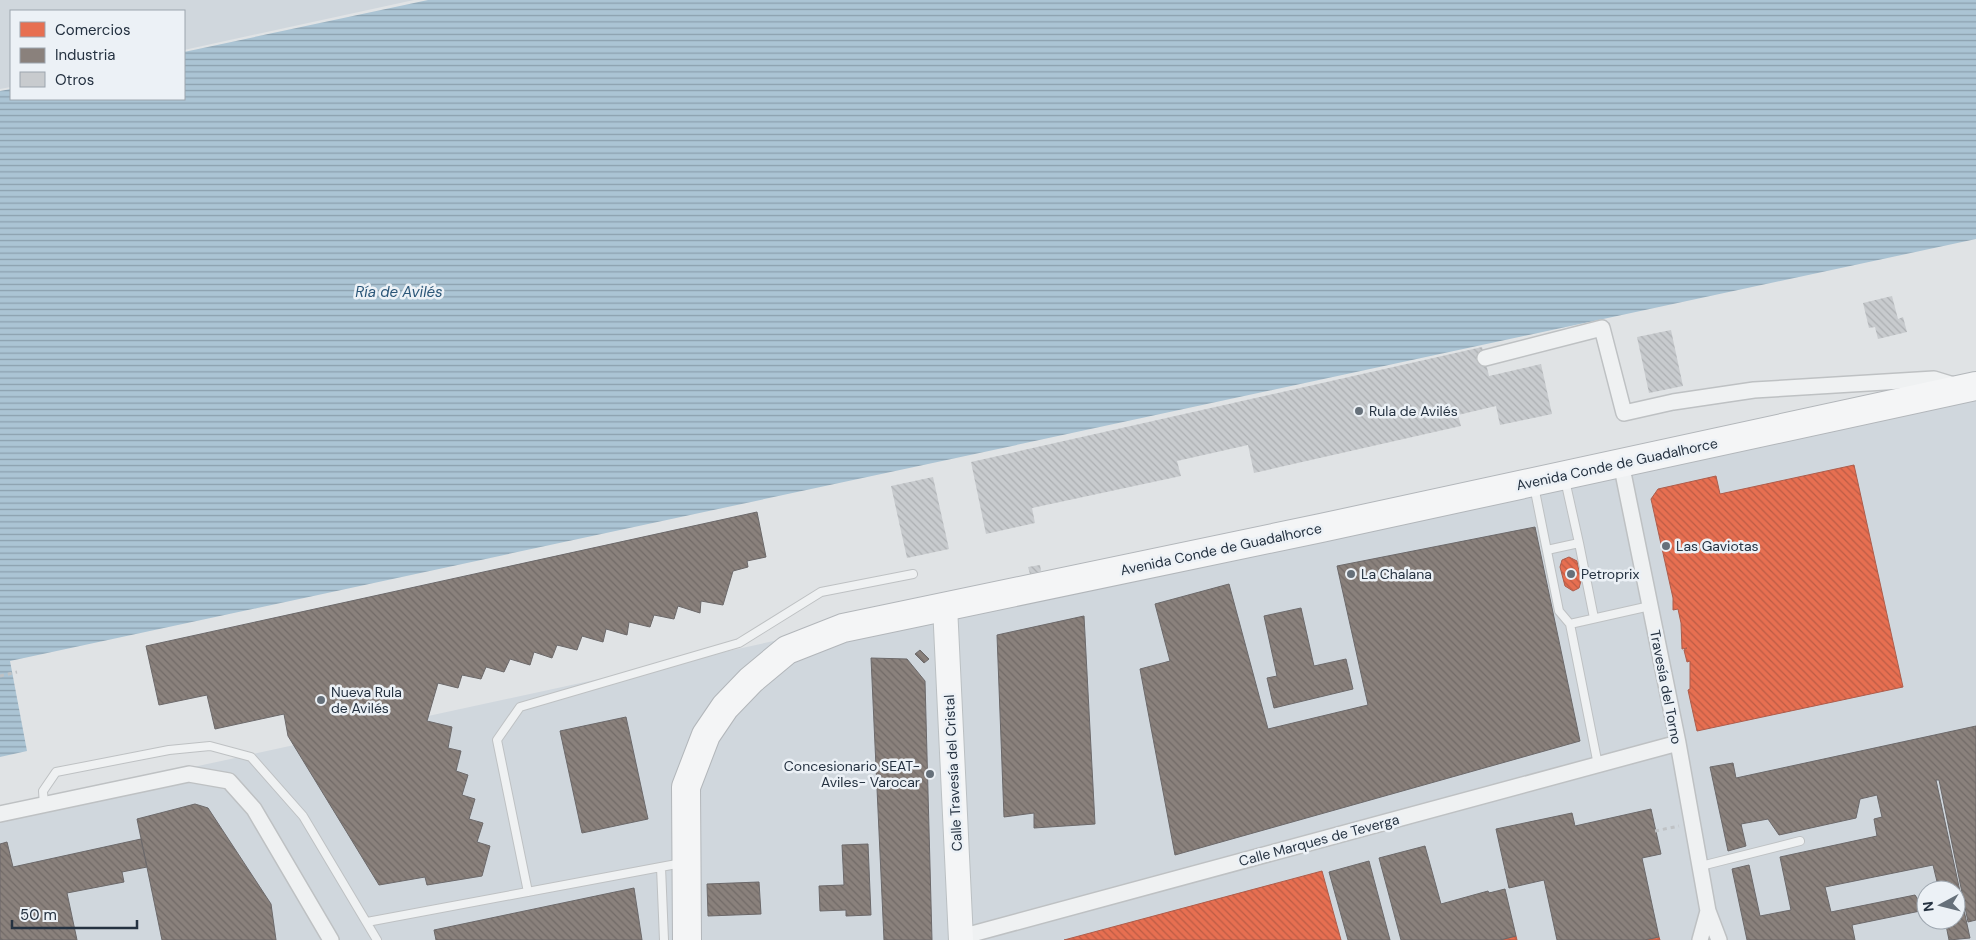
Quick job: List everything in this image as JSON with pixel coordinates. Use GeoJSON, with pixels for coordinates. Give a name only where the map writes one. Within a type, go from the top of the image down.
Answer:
{"type":"FeatureCollection","features":[{"type":"Feature","properties":{"kind":"highway","name":"Avenida Conde de Guadalhorce"},"geometry":{"type":"LineString","coordinates":[[687,940],[673,865],[686,787],[706,735],[725,707],[751,680],[787,650],[843,628],[1534,482],[1971,387]]}},
{"type":"Feature","properties":{"kind":"main road","name":"Calle Travesía del Cristal"},"geometry":{"type":"LineString","coordinates":[[945,606],[961,939]]}},
{"type":"Feature","properties":{"kind":"street"},"geometry":{"type":"LineString","coordinates":[[1485,358],[1602,328],[1624,413],[1673,402],[1754,390],[1934,379],[1971,387]]}},
{"type":"Feature","properties":{"kind":"street","name":"Travesía del Torno"},"geometry":{"type":"LineString","coordinates":[[1622,463],[1678,743],[1708,911],[1719,940]]}},
{"type":"Feature","properties":{"kind":"street","name":"Calle Marques de Teverga"},"geometry":{"type":"LineString","coordinates":[[961,939],[1678,743]]}},
{"type":"Feature","properties":{"kind":"street"},"geometry":{"type":"LineString","coordinates":[[0,814],[189,774],[229,781],[254,809],[331,940]]}},
{"type":"Feature","properties":{"kind":"street","name":"Travesía del Torno"},"geometry":{"type":"LineString","coordinates":[[1700,940],[1708,911]]}},
{"type":"Feature","properties":{"kind":"lane"},"geometry":{"type":"LineString","coordinates":[[1564,475],[1594,618]]}},
{"type":"Feature","properties":{"kind":"lane"},"geometry":{"type":"LineString","coordinates":[[1534,482],[1559,611],[1570,624],[1598,765]]}},
{"type":"Feature","properties":{"kind":"lane"},"geometry":{"type":"LineString","coordinates":[[1547,550],[1579,543]]}},
{"type":"Feature","properties":{"kind":"lane"},"geometry":{"type":"LineString","coordinates":[[528,892],[497,740],[520,707],[739,643],[822,592],[913,574]]}},
{"type":"Feature","properties":{"kind":"lane"},"geometry":{"type":"LineString","coordinates":[[1570,624],[1650,606]]}},
{"type":"Feature","properties":{"kind":"lane"},"geometry":{"type":"LineString","coordinates":[[44,805],[43,792],[56,772],[169,750],[210,746],[251,757],[302,816],[377,940]]}},
{"type":"Feature","properties":{"kind":"lane"},"geometry":{"type":"LineString","coordinates":[[1701,866],[1800,842]]}},
{"type":"Feature","properties":{"kind":"lane"},"geometry":{"type":"LineString","coordinates":[[366,922],[673,865]]}},
{"type":"Feature","properties":{"kind":"lane","name":"Avenida Conde de Guadalhorce"},"geometry":{"type":"LineString","coordinates":[[664,940],[673,865]]}},
{"type":"Feature","properties":{"kind":"path"},"geometry":{"type":"LineString","coordinates":[[0,676],[17,672]]}},
{"type":"Feature","properties":{"kind":"path"},"geometry":{"type":"LineString","coordinates":[[1656,831],[1693,823]]}},
{"type":"Feature","properties":{"kind":"shaded area"},"geometry":{"type":"Polygon","coordinates":[[[0,0],[414,0],[185,50],[185,10],[10,10],[10,87],[0,89],[0,0]]]}},
{"type":"Feature","properties":{"kind":"shaded area"},"geometry":{"type":"Polygon","coordinates":[[[1976,380],[1976,940],[0,940],[0,809],[1976,380]]]}},
{"type":"Feature","properties":{"kind":"water","name":"Ría de Avilés"},"geometry":{"type":"Polygon","coordinates":[[[428,0],[1976,0],[1976,239],[10,661],[27,751],[0,757],[0,91],[10,89],[10,100],[185,100],[185,52],[428,0]]]}},
{"type":"Feature","properties":{"kind":"building: Comercios"},"geometry":{"type":"Polygon","coordinates":[[[1854,465],[1903,687],[1697,731],[1688,690],[1690,689],[1690,661],[1687,662],[1684,650],[1687,648],[1682,649],[1681,623],[1678,609],[1673,610],[1673,598],[1651,499],[1658,489],[1716,476],[1720,494],[1854,465]]]}},
{"type":"Feature","properties":{"kind":"building: Comercios","name":"Petroprix"},"geometry":{"type":"Polygon","coordinates":[[[1569,557],[1577,561],[1581,581],[1579,588],[1573,591],[1565,586],[1560,567],[1562,560],[1569,557]]]}},
{"type":"Feature","properties":{"kind":"building: Comercios"},"geometry":{"type":"Polygon","coordinates":[[[1322,871],[1341,940],[1064,940],[1322,871]]]}},
{"type":"Feature","properties":{"kind":"building: Comercios"},"geometry":{"type":"Polygon","coordinates":[[[1516,936],[1517,940],[1500,940],[1516,936]]]}},
{"type":"Feature","properties":{"kind":"building: Comercios"},"geometry":{"type":"Polygon","coordinates":[[[1659,937],[1660,940],[1645,940],[1659,937]]]}},
{"type":"Feature","properties":{"kind":"building: Industria","name":"Nueva Rula de Avilés"},"geometry":{"type":"Polygon","coordinates":[[[757,512],[766,557],[747,561],[748,567],[733,571],[723,605],[701,601],[700,613],[678,606],[674,619],[654,615],[650,627],[629,622],[627,635],[606,629],[603,642],[582,636],[577,650],[557,645],[552,658],[534,652],[530,665],[510,659],[504,672],[486,667],[481,679],[462,675],[458,688],[438,683],[427,721],[452,727],[448,748],[461,751],[456,771],[468,775],[462,795],[475,799],[469,819],[483,823],[477,842],[490,846],[482,876],[427,885],[425,877],[379,885],[288,736],[284,714],[215,729],[207,695],[159,705],[146,646],[757,512]]]}},
{"type":"Feature","properties":{"kind":"building: Industria"},"geometry":{"type":"Polygon","coordinates":[[[1535,527],[1580,741],[1175,855],[1140,669],[1170,661],[1155,604],[1229,584],[1268,729],[1368,705],[1337,566],[1535,527]]]}},
{"type":"Feature","properties":{"kind":"building: Industria"},"geometry":{"type":"Polygon","coordinates":[[[1301,608],[1314,666],[1346,659],[1353,689],[1274,708],[1267,678],[1277,676],[1264,616],[1301,608]]]}},
{"type":"Feature","properties":{"kind":"building: Industria"},"geometry":{"type":"Polygon","coordinates":[[[1084,616],[1095,824],[1034,828],[1034,813],[1004,817],[997,635],[1084,616]]]}},
{"type":"Feature","properties":{"kind":"building: Industria"},"geometry":{"type":"Polygon","coordinates":[[[920,650],[929,659],[924,663],[915,654],[920,650]]]}},
{"type":"Feature","properties":{"kind":"building: Industria"},"geometry":{"type":"Polygon","coordinates":[[[871,658],[907,659],[925,681],[932,940],[884,940],[871,658]]]}},
{"type":"Feature","properties":{"kind":"building: Industria"},"geometry":{"type":"Polygon","coordinates":[[[626,717],[648,819],[582,833],[560,731],[626,717]]]}},
{"type":"Feature","properties":{"kind":"building: Industria"},"geometry":{"type":"Polygon","coordinates":[[[1976,726],[1976,920],[1968,922],[1966,912],[1966,880],[1959,880],[1939,780],[1936,780],[1958,880],[1937,880],[1933,865],[1825,887],[1831,912],[1915,895],[1916,896],[1916,912],[1852,925],[1855,940],[1747,940],[1732,869],[1749,865],[1760,916],[1791,910],[1780,857],[1877,836],[1874,819],[1882,817],[1877,795],[1860,799],[1856,818],[1779,835],[1768,819],[1741,824],[1746,846],[1728,851],[1710,767],[1733,763],[1736,778],[1976,726]]]}},
{"type":"Feature","properties":{"kind":"building: Industria"},"geometry":{"type":"Polygon","coordinates":[[[195,804],[208,808],[271,904],[276,940],[162,940],[137,819],[195,804]]]}},
{"type":"Feature","properties":{"kind":"building: Industria"},"geometry":{"type":"Polygon","coordinates":[[[1651,809],[1661,854],[1642,858],[1659,937],[1644,940],[1557,940],[1544,880],[1509,888],[1496,829],[1572,813],[1575,826],[1651,809]]]}},
{"type":"Feature","properties":{"kind":"building: Industria"},"geometry":{"type":"Polygon","coordinates":[[[141,839],[147,867],[122,872],[124,882],[67,893],[77,940],[0,940],[0,844],[7,842],[13,867],[141,839]]]}},
{"type":"Feature","properties":{"kind":"building: Industria"},"geometry":{"type":"Polygon","coordinates":[[[868,844],[871,915],[846,916],[846,910],[820,911],[819,886],[844,885],[842,845],[868,844]]]}},
{"type":"Feature","properties":{"kind":"building: Industria"},"geometry":{"type":"Polygon","coordinates":[[[1425,846],[1441,904],[1488,891],[1489,893],[1505,889],[1516,936],[1500,940],[1401,940],[1379,858],[1425,846]]]}},
{"type":"Feature","properties":{"kind":"building: Industria"},"geometry":{"type":"Polygon","coordinates":[[[1369,861],[1390,940],[1348,940],[1329,872],[1369,861]]]}},
{"type":"Feature","properties":{"kind":"building: Industria"},"geometry":{"type":"Polygon","coordinates":[[[759,882],[761,914],[708,916],[707,884],[759,882]]]}},
{"type":"Feature","properties":{"kind":"building: Industria"},"geometry":{"type":"Polygon","coordinates":[[[634,888],[642,940],[436,940],[434,930],[634,888]]]}},
{"type":"Feature","properties":{"kind":"building: Industria"},"geometry":{"type":"Polygon","coordinates":[[[1966,919],[1970,938],[1949,940],[1947,930],[1966,930],[1966,919]]]}},
{"type":"Feature","properties":{"kind":"building: Otros"},"geometry":{"type":"Polygon","coordinates":[[[1892,296],[1898,319],[1903,317],[1907,332],[1878,339],[1875,327],[1869,328],[1863,303],[1892,296]]]}},
{"type":"Feature","properties":{"kind":"building: Otros"},"geometry":{"type":"Polygon","coordinates":[[[1671,330],[1683,386],[1649,393],[1637,337],[1671,330]]]}},
{"type":"Feature","properties":{"kind":"building: Otros"},"geometry":{"type":"Polygon","coordinates":[[[1482,347],[1489,376],[1541,364],[1552,414],[1500,425],[1496,406],[1458,415],[1461,426],[1254,473],[1248,445],[1177,461],[1181,476],[1032,508],[1035,523],[986,534],[971,462],[1482,347]]]}},
{"type":"Feature","properties":{"kind":"building: Otros"},"geometry":{"type":"Polygon","coordinates":[[[933,477],[949,549],[907,558],[891,486],[933,477]]]}},
{"type":"Feature","properties":{"kind":"building: Otros"},"geometry":{"type":"Polygon","coordinates":[[[1040,565],[1041,571],[1030,574],[1028,567],[1040,565]]]}},
{"type":"Feature","properties":{"kind":"place","name":"Rula de Avilés"},"geometry":{"type":"Point","coordinates":[1359,411]}},
{"type":"Feature","properties":{"kind":"place","name":"Las Gaviotas"},"geometry":{"type":"Point","coordinates":[1666,546]}},
{"type":"Feature","properties":{"kind":"place","name":"La Chalana"},"geometry":{"type":"Point","coordinates":[1351,574]}},
{"type":"Feature","properties":{"kind":"place","name":"Petroprix"},"geometry":{"type":"Point","coordinates":[1571,574]}},
{"type":"Feature","properties":{"kind":"place","name":"Nueva Rula de Avilés"},"geometry":{"type":"Point","coordinates":[321,700]}},
{"type":"Feature","properties":{"kind":"place","name":"Concesionario SEAT- Aviles- Varocar"},"geometry":{"type":"Point","coordinates":[930,774]}}]}
